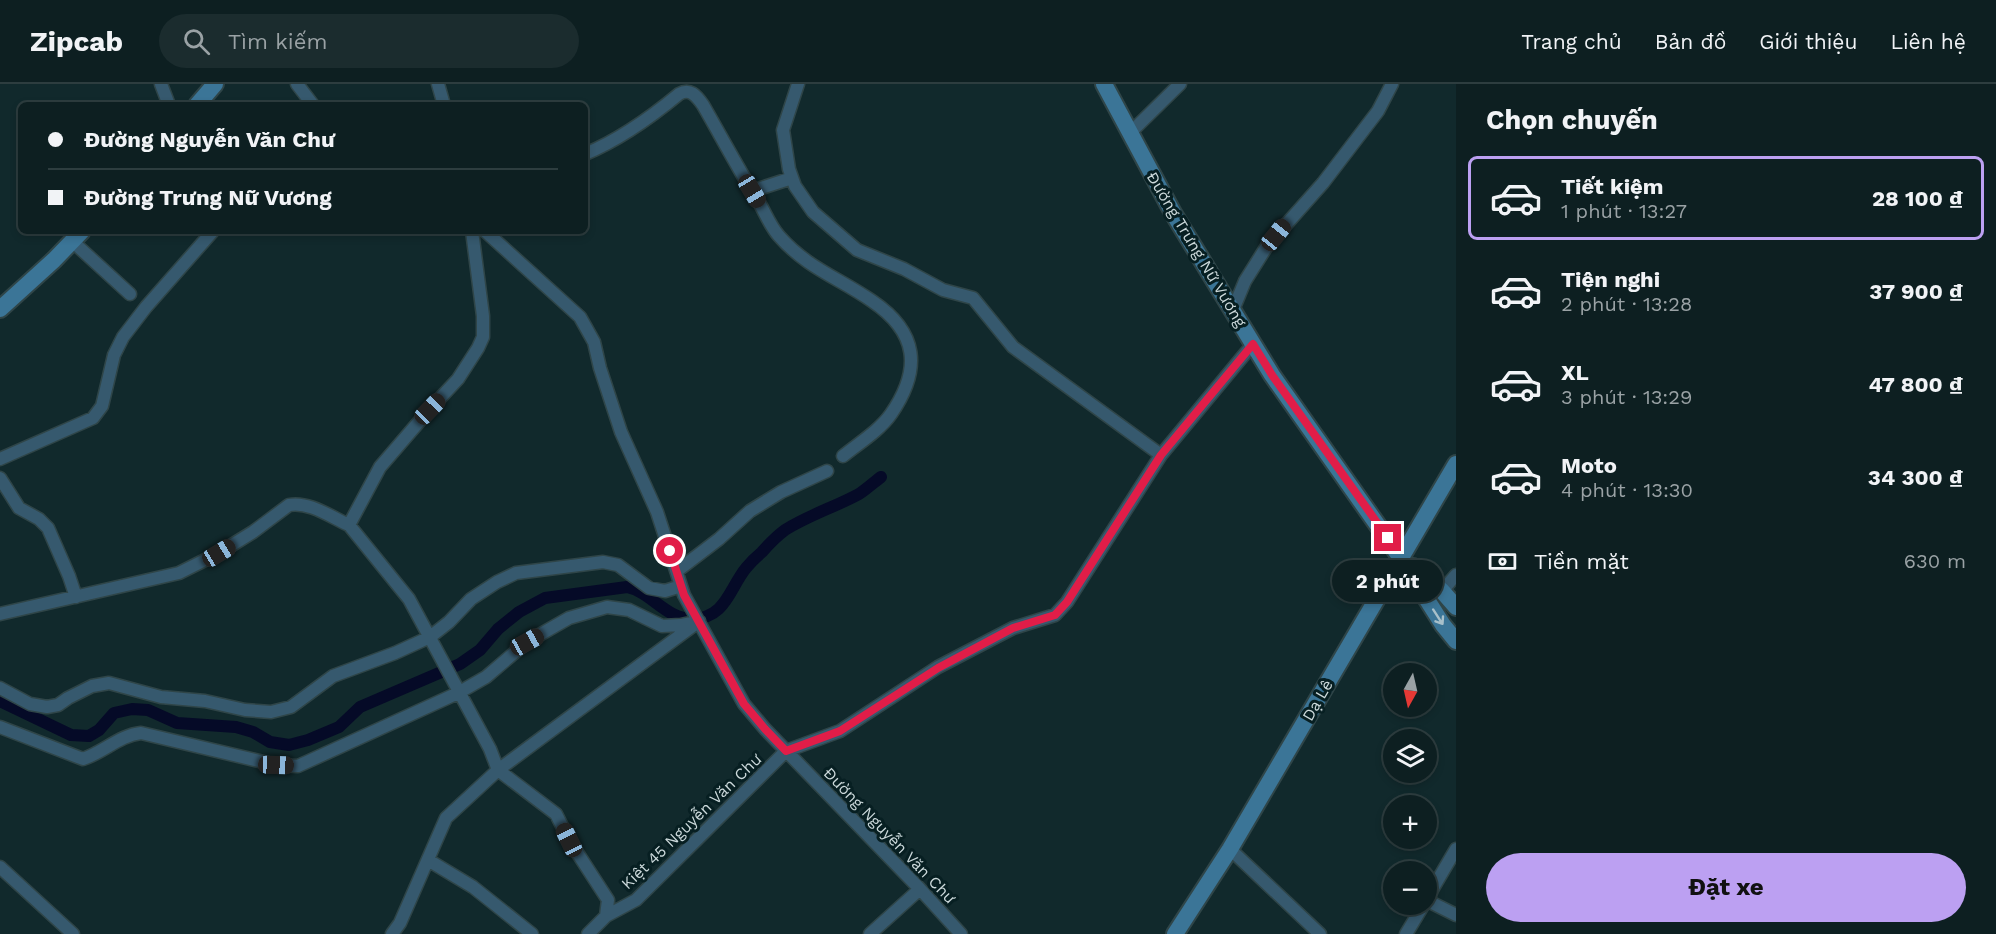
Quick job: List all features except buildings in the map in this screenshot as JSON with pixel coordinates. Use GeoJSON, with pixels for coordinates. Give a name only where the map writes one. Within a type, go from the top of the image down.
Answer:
{"type":"FeatureCollection","features":[{"type":"Feature","properties":{"kind":"street"},"geometry":{"type":"LineString","coordinates":[[161,84],[168,102]]}},
{"type":"Feature","properties":{"kind":"street"},"geometry":{"type":"LineString","coordinates":[[200,102],[215,84]]}},
{"type":"Feature","properties":{"kind":"street"},"geometry":{"type":"LineString","coordinates":[[297,84],[311,102]]}},
{"type":"Feature","properties":{"kind":"street"},"geometry":{"type":"LineString","coordinates":[[438,84],[443,102]]}},
{"type":"Feature","properties":{"kind":"street"},"geometry":{"type":"LineString","coordinates":[[798,84],[783,130],[788,180],[813,212],[850,245],[862,252],[904,269],[943,290],[973,298],[1013,347],[1161,455]]}},
{"type":"Feature","properties":{"kind":"street","name":"Đường Trưng Nữ Vương"},"geometry":{"type":"LineString","coordinates":[[1104,84],[1173,213],[1272,375],[1400,557]]}},
{"type":"Feature","properties":{"kind":"street"},"geometry":{"type":"LineString","coordinates":[[1131,133],[1180,84]]}},
{"type":"Feature","properties":{"kind":"street"},"geometry":{"type":"LineString","coordinates":[[1233,310],[1245,281],[1267,246],[1323,183],[1372,118],[1392,84]]}},
{"type":"Feature","properties":{"kind":"street"},"geometry":{"type":"LineString","coordinates":[[588,153],[603,147],[636,127],[679,94],[685,91],[691,92],[703,105],[756,190],[778,235],[810,265],[885,309],[901,328],[910,347],[912,359],[905,389],[891,415],[843,456]]}},
{"type":"Feature","properties":{"kind":"street"},"geometry":{"type":"LineString","coordinates":[[756,190],[788,180]]}},
{"type":"Feature","properties":{"kind":"street"},"geometry":{"type":"LineString","coordinates":[[0,459],[93,418],[102,406],[114,355],[123,337],[146,307],[210,234]]}},
{"type":"Feature","properties":{"kind":"street"},"geometry":{"type":"LineString","coordinates":[[349,525],[380,466],[459,379],[483,337],[483,316],[472,234]]}},
{"type":"Feature","properties":{"kind":"street"},"geometry":{"type":"LineString","coordinates":[[0,688],[30,704],[47,707],[58,705],[92,686],[109,683],[161,697],[271,712],[291,707],[333,676],[430,637],[478,594],[506,577],[526,570],[610,562],[626,569],[649,588],[683,591],[657,512],[621,432],[594,342],[580,318],[488,234]]}},
{"type":"Feature","properties":{"kind":"street"},"geometry":{"type":"LineString","coordinates":[[0,309],[77,236],[130,294]]}},
{"type":"Feature","properties":{"kind":"street"},"geometry":{"type":"LineString","coordinates":[[786,751],[840,731],[938,668],[1013,628],[1055,615],[1067,602],[1161,455],[1253,344]]}},
{"type":"Feature","properties":{"kind":"street","name":"Dạ Lê"},"geometry":{"type":"LineString","coordinates":[[1175,934],[1230,849],[1456,464]]}},
{"type":"Feature","properties":{"kind":"street"},"geometry":{"type":"LineString","coordinates":[[677,571],[758,506],[781,492],[827,471]]}},
{"type":"Feature","properties":{"kind":"street"},"geometry":{"type":"LineString","coordinates":[[0,478],[19,508],[39,519],[48,528],[76,597]]}},
{"type":"Feature","properties":{"kind":"street"},"geometry":{"type":"LineString","coordinates":[[0,614],[179,573],[219,553],[295,503],[310,507],[349,525],[409,599],[490,749],[498,770],[556,814],[569,840],[608,900],[606,916]]}},
{"type":"Feature","properties":{"kind":"street"},"geometry":{"type":"LineString","coordinates":[[1400,557],[1442,591],[1456,607]]}},
{"type":"Feature","properties":{"kind":"street"},"geometry":{"type":"LineString","coordinates":[[1400,557],[1443,625],[1456,640]]}},
{"type":"Feature","properties":{"kind":"street"},"geometry":{"type":"LineString","coordinates":[[1442,591],[1456,575]]}},
{"type":"Feature","properties":{"kind":"street","name":"Đường Nguyễn Văn Chư"},"geometry":{"type":"LineString","coordinates":[[683,591],[744,704],[765,729],[961,934]]}},
{"type":"Feature","properties":{"kind":"street"},"geometry":{"type":"LineString","coordinates":[[0,726],[83,759],[97,754],[129,734],[141,733],[276,765],[298,766],[458,692],[486,676],[527,642],[569,618],[607,607],[629,610],[662,626],[681,625],[696,616]]}},
{"type":"Feature","properties":{"kind":"street"},"geometry":{"type":"LineString","coordinates":[[392,934],[400,923],[446,819],[498,770],[696,616]]}},
{"type":"Feature","properties":{"kind":"street","name":"Kiệt 45 Nguyễn Văn Chư"},"geometry":{"type":"LineString","coordinates":[[588,934],[606,916],[636,900],[786,751]]}},
{"type":"Feature","properties":{"kind":"street"},"geometry":{"type":"LineString","coordinates":[[1230,849],[1320,934]]}},
{"type":"Feature","properties":{"kind":"street"},"geometry":{"type":"LineString","coordinates":[[1437,881],[1456,849]]}},
{"type":"Feature","properties":{"kind":"street"},"geometry":{"type":"LineString","coordinates":[[428,860],[467,883],[532,934]]}},
{"type":"Feature","properties":{"kind":"street"},"geometry":{"type":"LineString","coordinates":[[0,867],[73,934]]}},
{"type":"Feature","properties":{"kind":"street"},"geometry":{"type":"LineString","coordinates":[[870,934],[920,889]]}},
{"type":"Feature","properties":{"kind":"street"},"geometry":{"type":"LineString","coordinates":[[1437,906],[1456,915]]}},
{"type":"Feature","properties":{"kind":"street"},"geometry":{"type":"LineString","coordinates":[[1406,934],[1417,915]]}},
{"type":"Feature","properties":{"kind":"waterway"},"geometry":{"type":"LineString","coordinates":[[0,701],[71,735],[89,736],[99,730],[114,713],[132,709],[148,710],[177,723],[236,727],[253,732],[270,742],[289,745],[339,727],[360,707],[460,664],[480,650],[498,629],[519,612],[545,598],[627,587],[644,594],[674,615],[683,618],[692,619],[712,614],[720,608],[748,566],[782,532],[859,494],[881,477]]}},
{"type":"Feature","properties":{"kind":"route"},"geometry":{"type":"LineString","coordinates":[[670,551],[684,595],[744,704],[786,751],[840,731],[938,668],[1013,628],[1055,615],[1067,602],[1161,455],[1253,344],[1272,375],[1388,538]]}}]}
